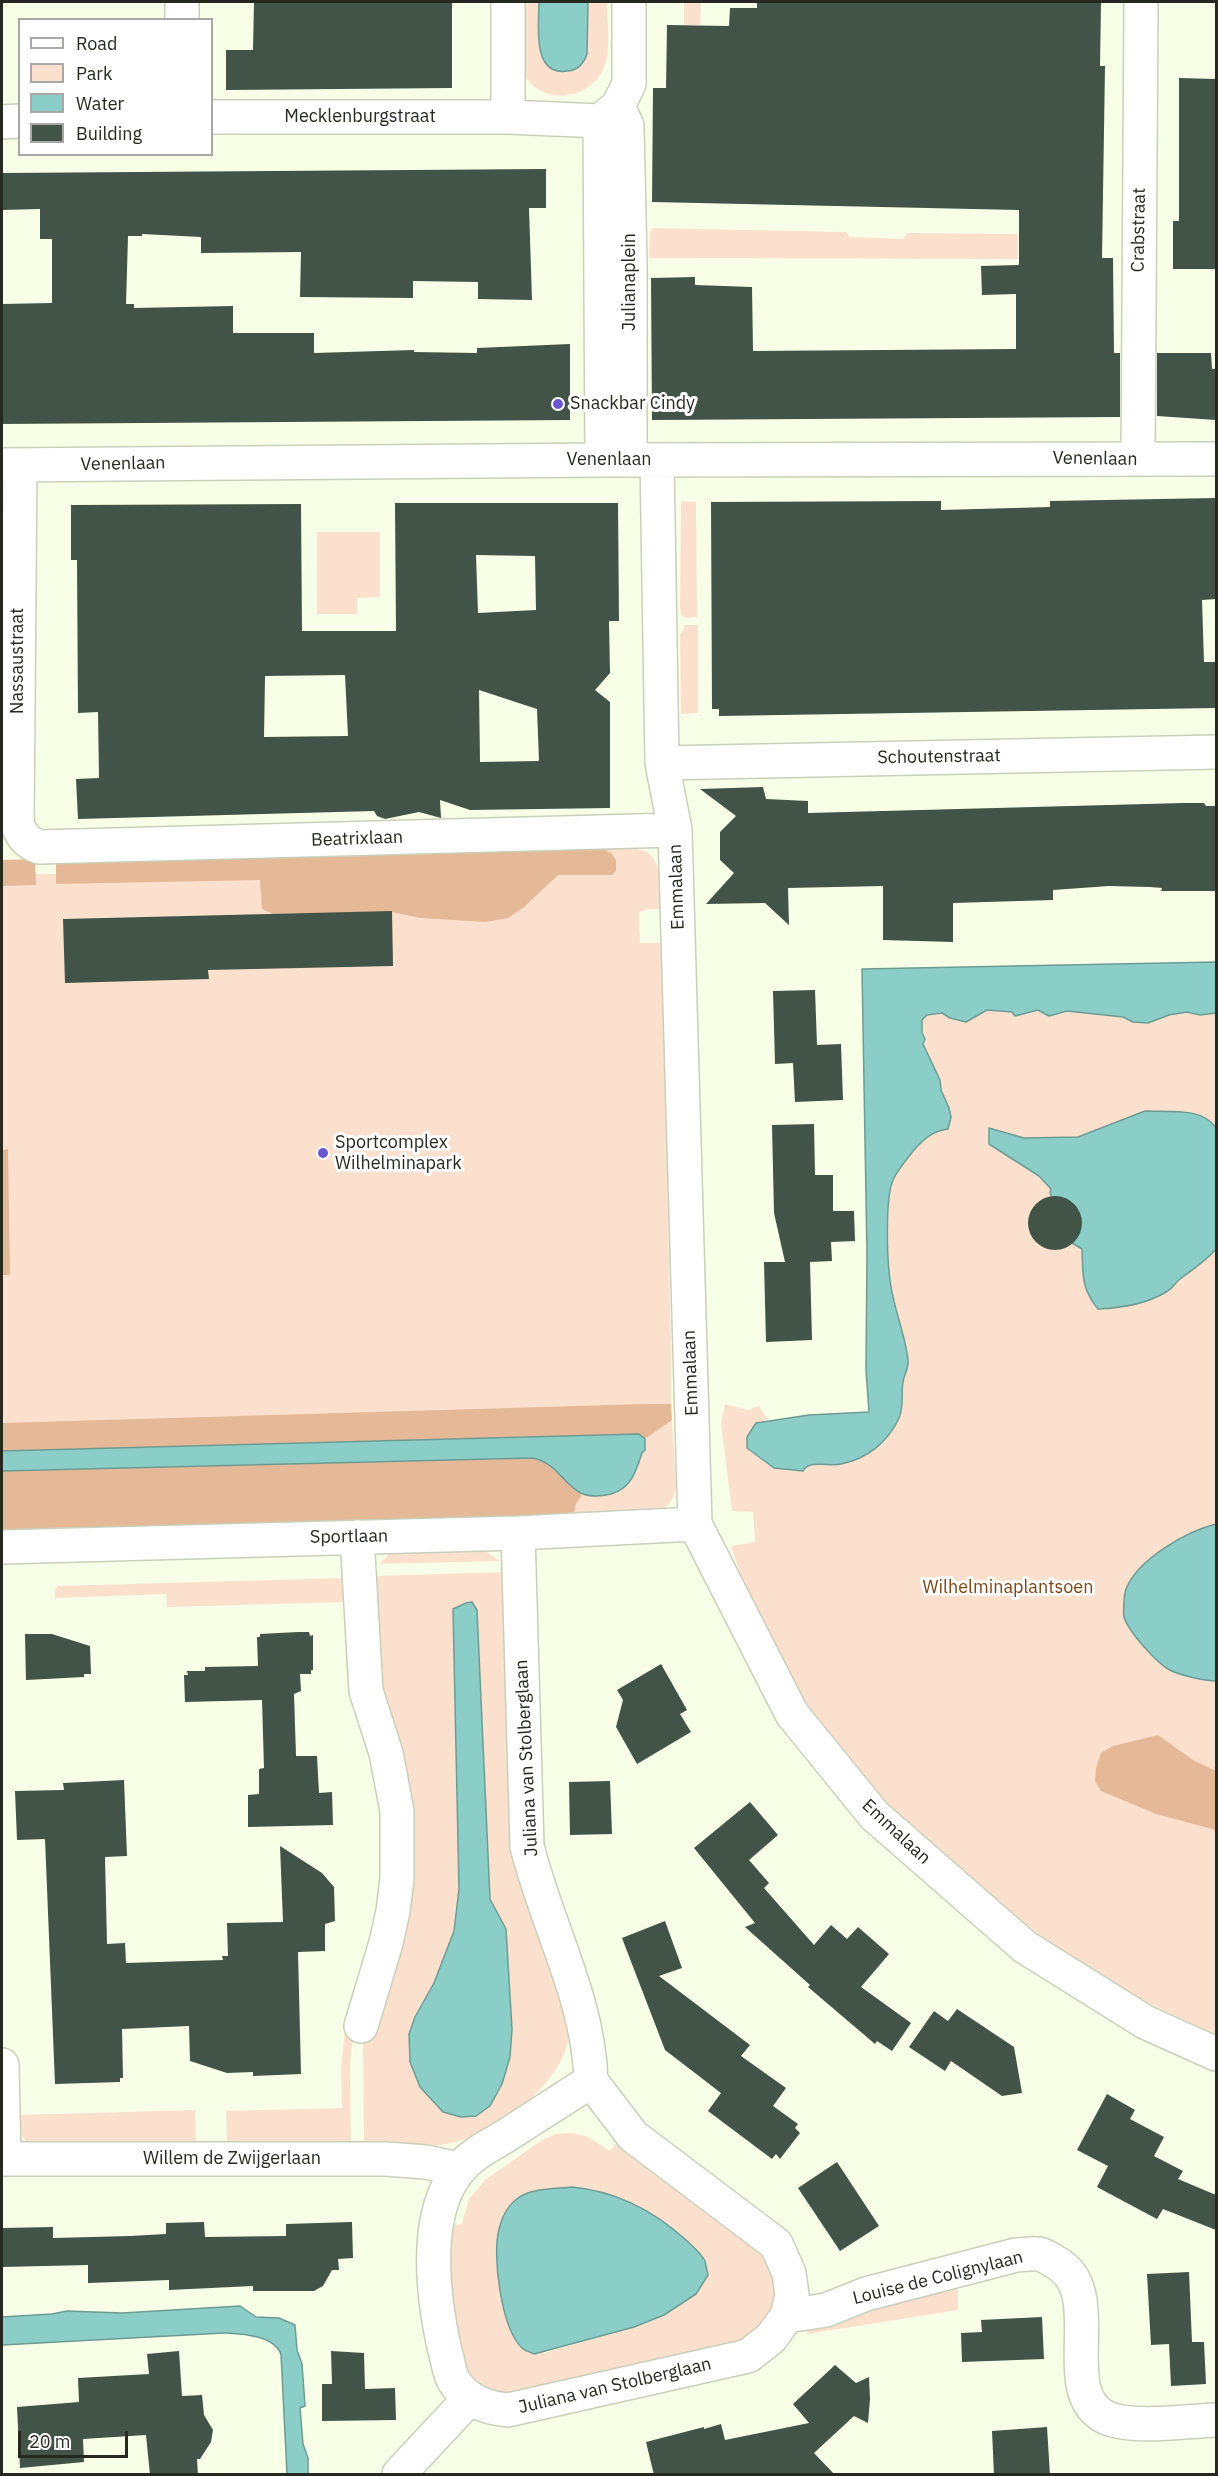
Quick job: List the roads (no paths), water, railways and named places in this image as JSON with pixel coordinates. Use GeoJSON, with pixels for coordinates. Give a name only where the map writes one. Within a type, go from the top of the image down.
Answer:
{"type":"FeatureCollection","features":[{"type":"Feature","properties":{"kind":"street"},"geometry":{"type":"LineString","coordinates":[[182,2],[182,18]]}},
{"type":"Feature","properties":{"kind":"street"},"geometry":{"type":"LineString","coordinates":[[508,2],[508,117],[609,113],[629,84],[629,2]]}},
{"type":"Feature","properties":{"kind":"street","name":"Crabstraat"},"geometry":{"type":"LineString","coordinates":[[1138,459],[1141,2]]}},
{"type":"Feature","properties":{"kind":"street","name":"Julianaplein"},"geometry":{"type":"LineString","coordinates":[[609,113],[627,126],[630,460]]}},
{"type":"Feature","properties":{"kind":"street","name":"Mecklenburgstraat"},"geometry":{"type":"LineString","coordinates":[[213,117],[508,117]]}},
{"type":"Feature","properties":{"kind":"street"},"geometry":{"type":"LineString","coordinates":[[2,122],[18,121]]}},
{"type":"Feature","properties":{"kind":"street","name":"Venenlaan"},"geometry":{"type":"LineString","coordinates":[[10,465],[630,460],[1216,459]]}},
{"type":"Feature","properties":{"kind":"street","name":"Emmalaan"},"geometry":{"type":"LineString","coordinates":[[630,460],[662,763],[675,830],[695,1524],[792,1714],[874,1815],[1025,1947],[1145,2022],[1216,2054]]}},
{"type":"Feature","properties":{"kind":"street","name":"Nassaustraat"},"geometry":{"type":"LineString","coordinates":[[10,465],[17,824],[22,836],[29,843],[39,847]]}},
{"type":"Feature","properties":{"kind":"street","name":"Schoutenstraat"},"geometry":{"type":"LineString","coordinates":[[662,763],[1216,752]]}},
{"type":"Feature","properties":{"kind":"street","name":"Beatrixlaan"},"geometry":{"type":"LineString","coordinates":[[39,847],[675,830]]}},
{"type":"Feature","properties":{"kind":"street","name":"Sportlaan"},"geometry":{"type":"LineString","coordinates":[[2,1547],[518,1533],[695,1524]]}},
{"type":"Feature","properties":{"kind":"street","name":"Juliana van Stolberglaan"},"geometry":{"type":"LineString","coordinates":[[469,2399],[493,2409],[508,2410],[748,2356],[771,2338],[787,2316],[792,2295],[789,2273],[776,2244],[633,2136],[591,2080],[590,2051],[584,2021],[535,1879],[527,1846],[518,1533]]}},
{"type":"Feature","properties":{"kind":"street"},"geometry":{"type":"LineString","coordinates":[[357,1537],[366,1691],[386,1753],[397,1811],[397,1879],[393,1911],[386,1943],[361,2026]]}},
{"type":"Feature","properties":{"kind":"street","name":"Willem de Zwijgerlaan"},"geometry":{"type":"LineString","coordinates":[[2,2065],[3,2159],[385,2158],[426,2162],[459,2169]]}},
{"type":"Feature","properties":{"kind":"street"},"geometry":{"type":"LineString","coordinates":[[399,2475],[469,2399],[453,2380],[436,2298],[434,2255],[437,2216],[444,2194],[459,2169],[479,2152],[591,2080]]}},
{"type":"Feature","properties":{"kind":"street","name":"Louise de Colignylaan"},"geometry":{"type":"LineString","coordinates":[[787,2316],[826,2310],[866,2294],[1016,2255],[1041,2254],[1060,2264],[1075,2281],[1081,2306],[1083,2391],[1093,2407],[1105,2417],[1124,2423],[1216,2420]]}},
{"type":"Feature","properties":{"kind":"water"},"geometry":{"type":"Polygon","coordinates":[[[539,2],[588,2],[587,54],[578,68],[556,71],[548,66],[543,58],[538,35],[539,2]]]}},
{"type":"Feature","properties":{"kind":"water"},"geometry":{"type":"Polygon","coordinates":[[[1216,962],[1216,1013],[1200,1015],[1187,1012],[1169,1015],[1148,1023],[1133,1022],[1123,1017],[1067,1011],[1049,1016],[1038,1010],[1015,1016],[1012,1012],[987,1010],[966,1022],[950,1018],[942,1013],[927,1015],[922,1020],[922,1033],[925,1039],[923,1044],[940,1080],[941,1090],[951,1117],[948,1129],[929,1136],[914,1150],[897,1172],[890,1189],[887,1229],[889,1270],[908,1363],[903,1382],[899,1418],[883,1442],[868,1454],[851,1462],[836,1465],[815,1464],[806,1467],[803,1471],[774,1468],[747,1448],[747,1437],[756,1423],[809,1415],[869,1412],[866,1370],[867,1254],[862,969],[1216,962]]]}},
{"type":"Feature","properties":{"kind":"water"},"geometry":{"type":"Polygon","coordinates":[[[1145,1111],[1194,1114],[1210,1121],[1216,1128],[1216,1249],[1159,1296],[1133,1305],[1098,1309],[1086,1288],[1082,1249],[1072,1243],[1050,1193],[1051,1189],[1039,1176],[989,1144],[989,1128],[1024,1138],[1078,1137],[1145,1111]]]}},
{"type":"Feature","properties":{"kind":"water"},"geometry":{"type":"Polygon","coordinates":[[[639,1434],[645,1439],[645,1450],[628,1484],[618,1492],[596,1496],[584,1494],[575,1489],[553,1468],[532,1458],[2,1471],[2,1451],[639,1434]]]}},
{"type":"Feature","properties":{"kind":"water"},"geometry":{"type":"Polygon","coordinates":[[[1216,1524],[1216,1681],[1172,1671],[1156,1659],[1127,1623],[1124,1617],[1124,1599],[1132,1578],[1152,1557],[1191,1533],[1216,1524]]]}},
{"type":"Feature","properties":{"kind":"water"},"geometry":{"type":"Polygon","coordinates":[[[472,1602],[477,1610],[490,1899],[506,1929],[512,2029],[510,2057],[502,2084],[490,2106],[476,2116],[461,2117],[443,2112],[420,2087],[410,2062],[409,2034],[415,2017],[434,1983],[454,1931],[459,1889],[453,1609],[472,1602]]]}},
{"type":"Feature","properties":{"kind":"water"},"geometry":{"type":"Polygon","coordinates":[[[572,2187],[619,2198],[661,2220],[699,2252],[705,2261],[708,2275],[696,2294],[664,2315],[634,2327],[534,2354],[523,2349],[515,2338],[504,2308],[498,2273],[499,2229],[506,2212],[518,2198],[537,2191],[572,2187]]]}},
{"type":"Feature","properties":{"kind":"water"},"geometry":{"type":"Polygon","coordinates":[[[240,2306],[256,2317],[279,2318],[295,2325],[297,2350],[302,2364],[305,2406],[300,2408],[303,2444],[308,2458],[308,2474],[287,2474],[281,2354],[277,2348],[264,2339],[224,2333],[2,2345],[2,2317],[67,2311],[122,2313],[240,2306]]]}},
{"type":"Feature","properties":{"kind":"place","name":"Snackbar Cindy"},"geometry":{"type":"Point","coordinates":[558,404]}},
{"type":"Feature","properties":{"kind":"place","name":"Sportcomplex Wilhelminapark"},"geometry":{"type":"Point","coordinates":[323,1153]}},
{"type":"Feature","properties":{"kind":"park label","name":"Wilhelminaplantsoen"},"geometry":{"type":"Point","coordinates":[1008,1588]}}]}
